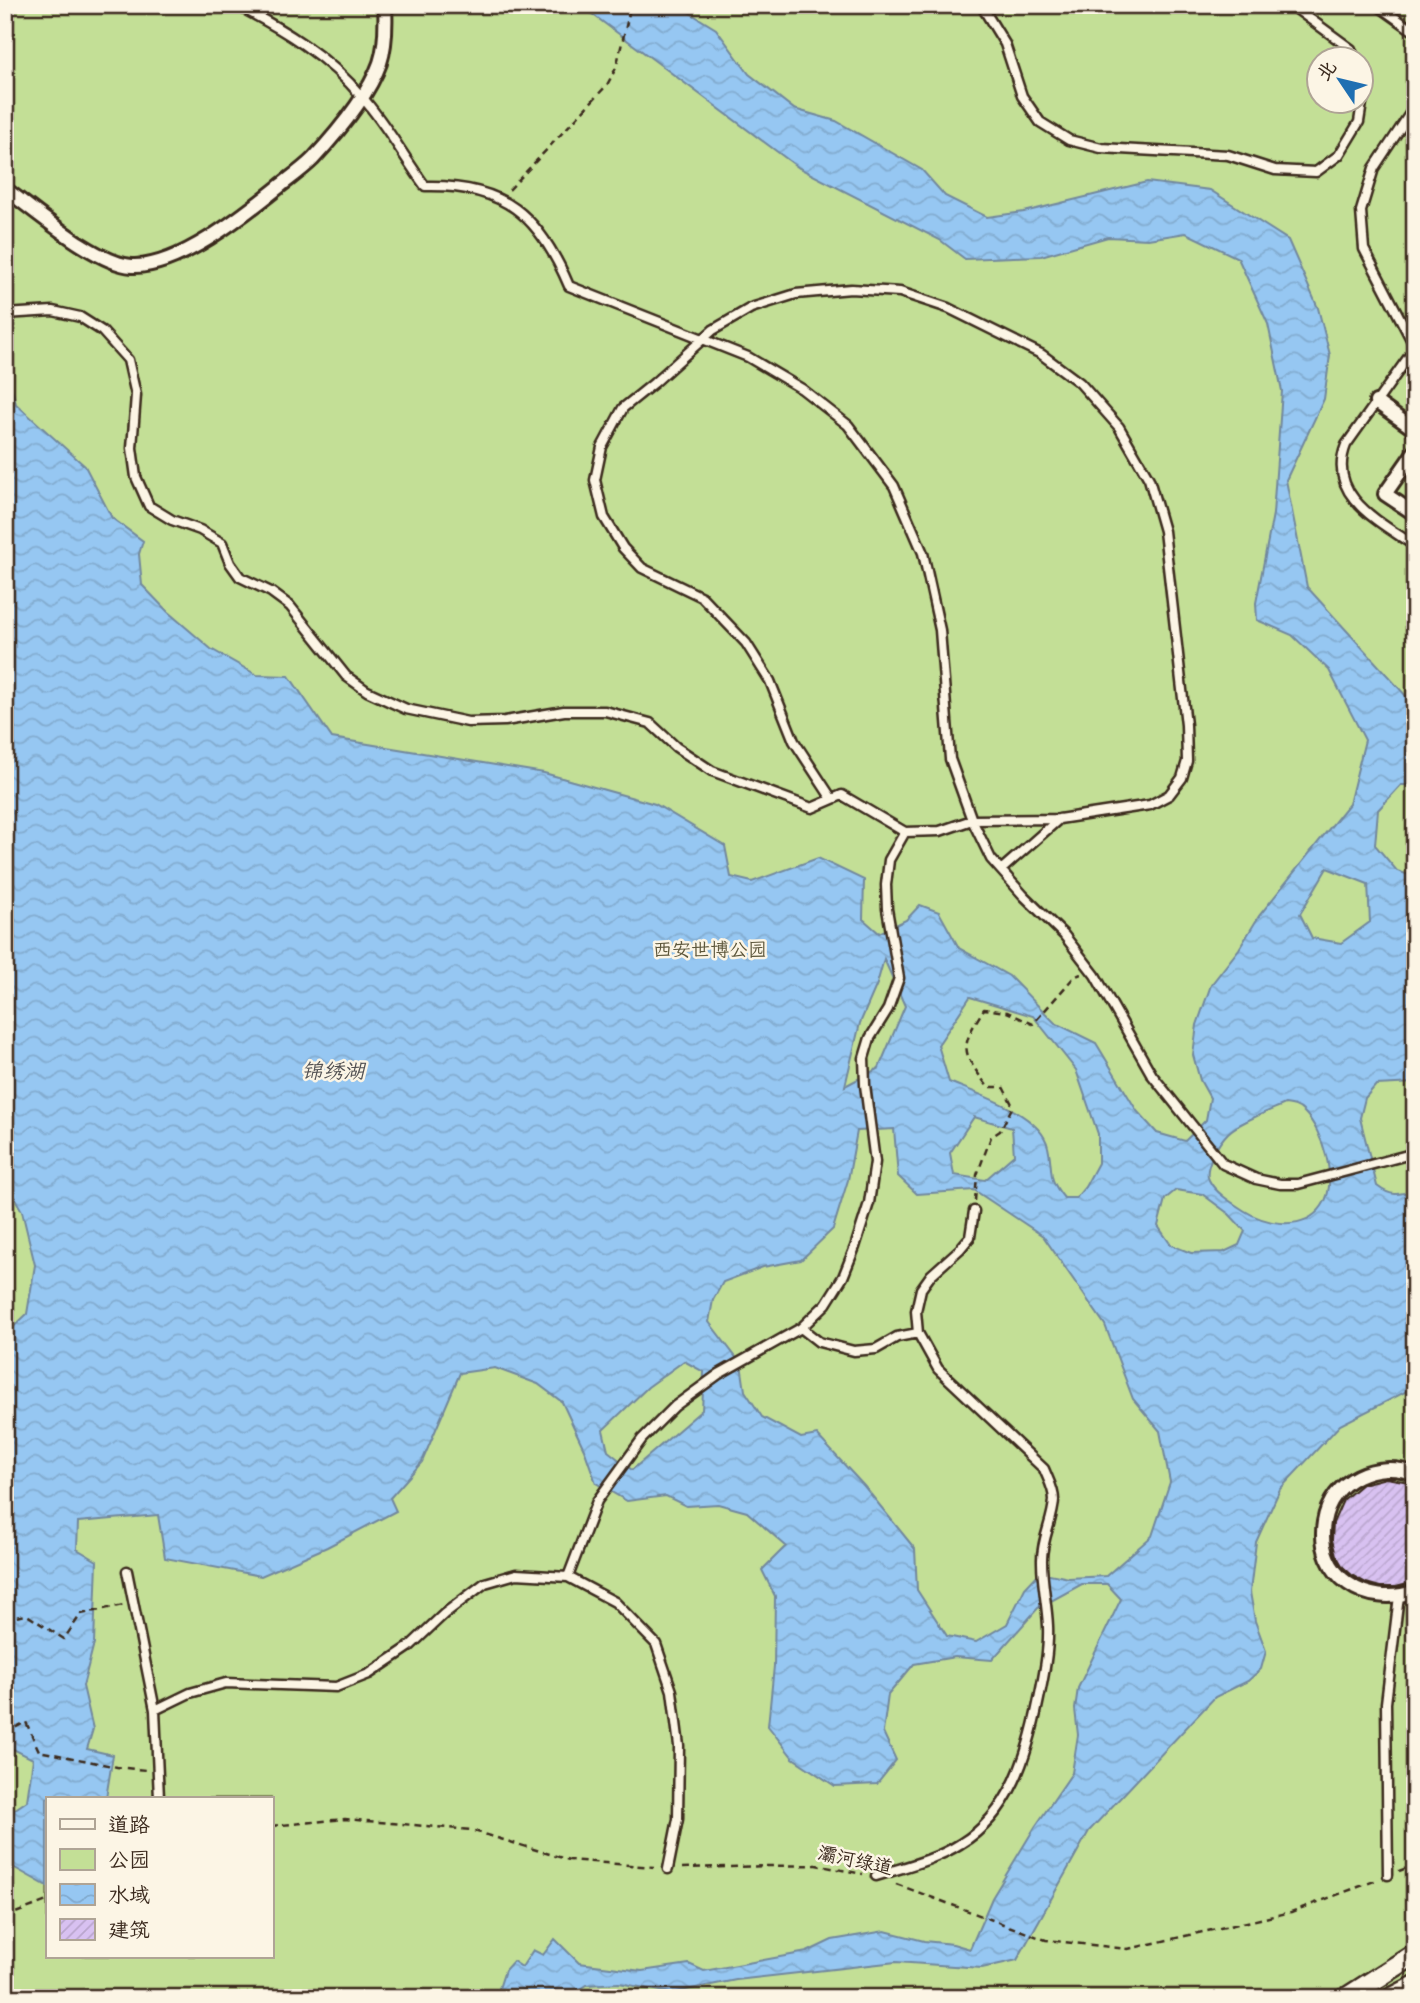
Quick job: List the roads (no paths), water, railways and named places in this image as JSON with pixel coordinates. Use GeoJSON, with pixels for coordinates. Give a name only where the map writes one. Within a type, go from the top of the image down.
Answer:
{"type":"FeatureCollection","features":[{"type":"Feature","properties":{"kind":"street"},"geometry":{"type":"LineString","coordinates":[[5,189],[68,235],[106,258],[129,266],[150,265],[183,252],[237,221],[311,161],[363,97],[380,63],[386,28],[385,5]]}},
{"type":"Feature","properties":{"kind":"street"},"geometry":{"type":"LineString","coordinates":[[1376,402],[1415,430]]}},
{"type":"Feature","properties":{"kind":"street"},"geometry":{"type":"LineString","coordinates":[[1415,451],[1385,494],[1415,514]]}},
{"type":"Feature","properties":{"kind":"street"},"geometry":{"type":"LineString","coordinates":[[1415,1474],[1402,1469],[1380,1468],[1360,1474],[1343,1486],[1331,1502],[1324,1522],[1324,1542],[1330,1562],[1342,1579],[1359,1591],[1378,1597],[1399,1596],[1415,1591]]}},
{"type":"Feature","properties":{"kind":"street"},"geometry":{"type":"LineString","coordinates":[[1346,1998],[1415,1954]]}},
{"type":"Feature","properties":{"kind":"street"},"geometry":{"type":"LineString","coordinates":[[1392,1998],[1415,1986]]}},
{"type":"Feature","properties":{"kind":"lane"},"geometry":{"type":"LineString","coordinates":[[236,5],[286,31],[331,66],[363,97],[425,186],[471,188],[500,199],[524,216],[543,236],[569,286],[748,357],[802,389],[848,425],[894,486],[923,553],[940,630],[950,759],[972,820],[991,859],[1064,935],[1090,968],[1152,1075],[1223,1164],[1256,1179],[1280,1184],[1307,1183],[1415,1153]]}},
{"type":"Feature","properties":{"kind":"lane"},"geometry":{"type":"LineString","coordinates":[[1292,5],[1347,46]]}},
{"type":"Feature","properties":{"kind":"lane"},"geometry":{"type":"LineString","coordinates":[[1377,5],[1415,32]]}},
{"type":"Feature","properties":{"kind":"lane"},"geometry":{"type":"LineString","coordinates":[[982,6],[1005,44],[1022,96],[1041,122],[1069,140],[1101,148],[1228,155],[1275,170],[1316,172],[1339,155],[1360,116]]}},
{"type":"Feature","properties":{"kind":"lane"},"geometry":{"type":"LineString","coordinates":[[1415,107],[1374,168],[1361,211],[1364,249],[1415,347],[1346,445],[1341,458],[1343,477],[1351,496],[1364,510],[1415,546]]}},
{"type":"Feature","properties":{"kind":"lane"},"geometry":{"type":"LineString","coordinates":[[5,314],[53,311],[80,317],[102,331],[128,360],[136,395],[133,458],[136,477],[149,506],[222,543],[230,563],[240,577],[271,592],[290,606],[345,676],[367,691],[406,709],[468,722],[505,722],[564,710],[605,711],[650,723],[676,747],[712,771],[812,808],[842,795],[905,832],[940,831],[972,820],[1059,819],[1150,805],[1169,795],[1182,778],[1187,761],[1186,726],[1164,531],[1149,479],[1119,427],[1080,383],[1041,354],[948,309],[900,292],[851,289],[796,294],[751,308],[700,340],[623,408],[602,447],[595,480],[604,517],[623,548],[642,568],[702,597],[746,643],[770,681],[794,741],[832,799]]}},
{"type":"Feature","properties":{"kind":"lane"},"geometry":{"type":"LineString","coordinates":[[1001,870],[1059,819]]}},
{"type":"Feature","properties":{"kind":"lane"},"geometry":{"type":"LineString","coordinates":[[568,1577],[597,1501],[642,1439],[675,1406],[719,1374],[801,1328],[826,1304],[843,1277],[869,1203],[875,1162],[864,1058],[870,1038],[888,1009],[899,978],[887,909],[886,885],[890,860],[905,832]]}},
{"type":"Feature","properties":{"kind":"lane"},"geometry":{"type":"LineString","coordinates":[[876,1876],[933,1858],[962,1844],[991,1819],[1012,1787],[1025,1759],[1046,1667],[1048,1626],[1041,1563],[1042,1544],[1054,1500],[1051,1485],[1044,1469],[938,1370],[918,1332],[916,1311],[921,1290],[931,1275],[970,1237],[974,1211]]}},
{"type":"Feature","properties":{"kind":"lane"},"geometry":{"type":"LineString","coordinates":[[801,1328],[819,1342],[854,1351],[876,1349],[897,1338],[918,1332]]}},
{"type":"Feature","properties":{"kind":"lane"},"geometry":{"type":"LineString","coordinates":[[127,1571],[155,1710],[159,1797]]}},
{"type":"Feature","properties":{"kind":"lane"},"geometry":{"type":"LineString","coordinates":[[155,1710],[190,1693],[226,1683],[336,1686],[379,1668],[409,1647],[444,1614],[485,1583],[516,1574],[568,1577],[615,1602],[656,1644],[672,1691],[679,1746],[678,1819],[668,1868]]}},
{"type":"Feature","properties":{"kind":"lane"},"geometry":{"type":"LineString","coordinates":[[1388,1875],[1386,1703],[1399,1596]]}},
{"type":"Feature","properties":{"kind":"water","name":"锦绣湖"},"geometry":{"type":"Polygon","coordinates":[[[580,5],[677,5],[716,29],[749,74],[794,109],[836,121],[922,170],[945,196],[987,217],[1024,212],[1147,182],[1210,190],[1288,240],[1318,308],[1330,355],[1324,399],[1286,480],[1307,587],[1406,696],[1415,700],[1415,785],[1401,785],[1378,810],[1375,845],[1397,871],[1415,877],[1415,1083],[1376,1085],[1365,1098],[1360,1118],[1377,1186],[1395,1194],[1415,1190],[1415,1387],[1340,1425],[1280,1489],[1256,1542],[1250,1592],[1255,1621],[1266,1651],[1261,1669],[1248,1681],[1215,1697],[1089,1831],[1017,1960],[982,1968],[896,1962],[736,1980],[671,1993],[619,1983],[587,1985],[576,1992],[575,1998],[496,1998],[505,1970],[513,1961],[522,1967],[533,1950],[543,1955],[555,1939],[579,1963],[642,1971],[689,1964],[704,1971],[807,1952],[832,1940],[885,1931],[970,1949],[992,1898],[1072,1773],[1078,1735],[1075,1709],[1078,1688],[1121,1599],[1107,1584],[1082,1584],[1038,1608],[992,1660],[955,1657],[914,1664],[888,1695],[883,1732],[896,1760],[877,1784],[835,1786],[793,1758],[768,1726],[774,1666],[775,1596],[762,1570],[786,1546],[747,1512],[718,1504],[686,1506],[666,1496],[627,1501],[596,1483],[562,1402],[538,1384],[495,1368],[460,1373],[422,1462],[390,1498],[396,1511],[327,1547],[261,1576],[165,1558],[158,1515],[78,1522],[77,1549],[97,1561],[94,1643],[83,1686],[93,1729],[87,1749],[113,1755],[106,1797],[46,1797],[46,1885],[13,1867],[5,1870],[5,1816],[27,1801],[33,1759],[5,1745],[5,1335],[27,1314],[35,1265],[22,1211],[5,1181],[5,376],[9,378],[16,404],[85,466],[112,518],[143,541],[139,554],[142,585],[168,612],[211,649],[257,675],[289,676],[332,738],[544,773],[655,804],[725,846],[731,877],[752,882],[818,858],[864,880],[863,919],[879,933],[906,920],[920,905],[939,912],[959,948],[1009,976],[1055,1023],[1096,1043],[1137,1111],[1157,1133],[1185,1141],[1206,1120],[1210,1098],[1200,1080],[1193,1055],[1197,1025],[1211,985],[1239,949],[1259,916],[1349,804],[1365,740],[1329,670],[1292,635],[1257,620],[1256,603],[1273,514],[1282,391],[1268,324],[1238,258],[1186,233],[1148,239],[1108,237],[1041,256],[965,259],[940,240],[799,168],[580,5]],[[1327,868],[1300,914],[1312,938],[1341,943],[1370,922],[1368,884],[1327,868]],[[884,959],[877,984],[860,1023],[845,1086],[879,1068],[905,1006],[884,959]],[[970,997],[938,1045],[949,1082],[1007,1107],[1034,1125],[1043,1135],[1048,1147],[1055,1184],[1064,1198],[1076,1198],[1098,1163],[1098,1134],[1076,1070],[1033,1016],[970,997]],[[1285,1104],[1228,1133],[1213,1155],[1208,1175],[1220,1194],[1236,1205],[1264,1220],[1285,1223],[1306,1219],[1322,1206],[1327,1196],[1329,1171],[1323,1144],[1311,1121],[1302,1110],[1285,1104]],[[974,1117],[950,1153],[954,1175],[985,1180],[1014,1155],[1012,1128],[974,1117]],[[894,1129],[857,1131],[848,1180],[833,1229],[801,1260],[763,1267],[723,1282],[713,1300],[709,1322],[741,1364],[745,1391],[762,1417],[801,1438],[817,1435],[864,1486],[915,1549],[917,1590],[947,1636],[976,1642],[1007,1624],[1025,1588],[1040,1572],[1069,1578],[1106,1576],[1152,1536],[1170,1482],[1160,1431],[1133,1399],[1105,1325],[1043,1236],[974,1190],[917,1194],[898,1176],[894,1129]],[[1176,1190],[1165,1199],[1158,1226],[1171,1245],[1191,1253],[1224,1252],[1239,1245],[1245,1231],[1229,1214],[1202,1194],[1176,1190]],[[684,1361],[648,1387],[603,1430],[608,1451],[632,1470],[702,1410],[704,1372],[684,1361]]]}},
{"type":"Feature","properties":{"kind":"park label","name":"西安世博公园"},"geometry":{"type":"Point","coordinates":[710,950]}}]}
